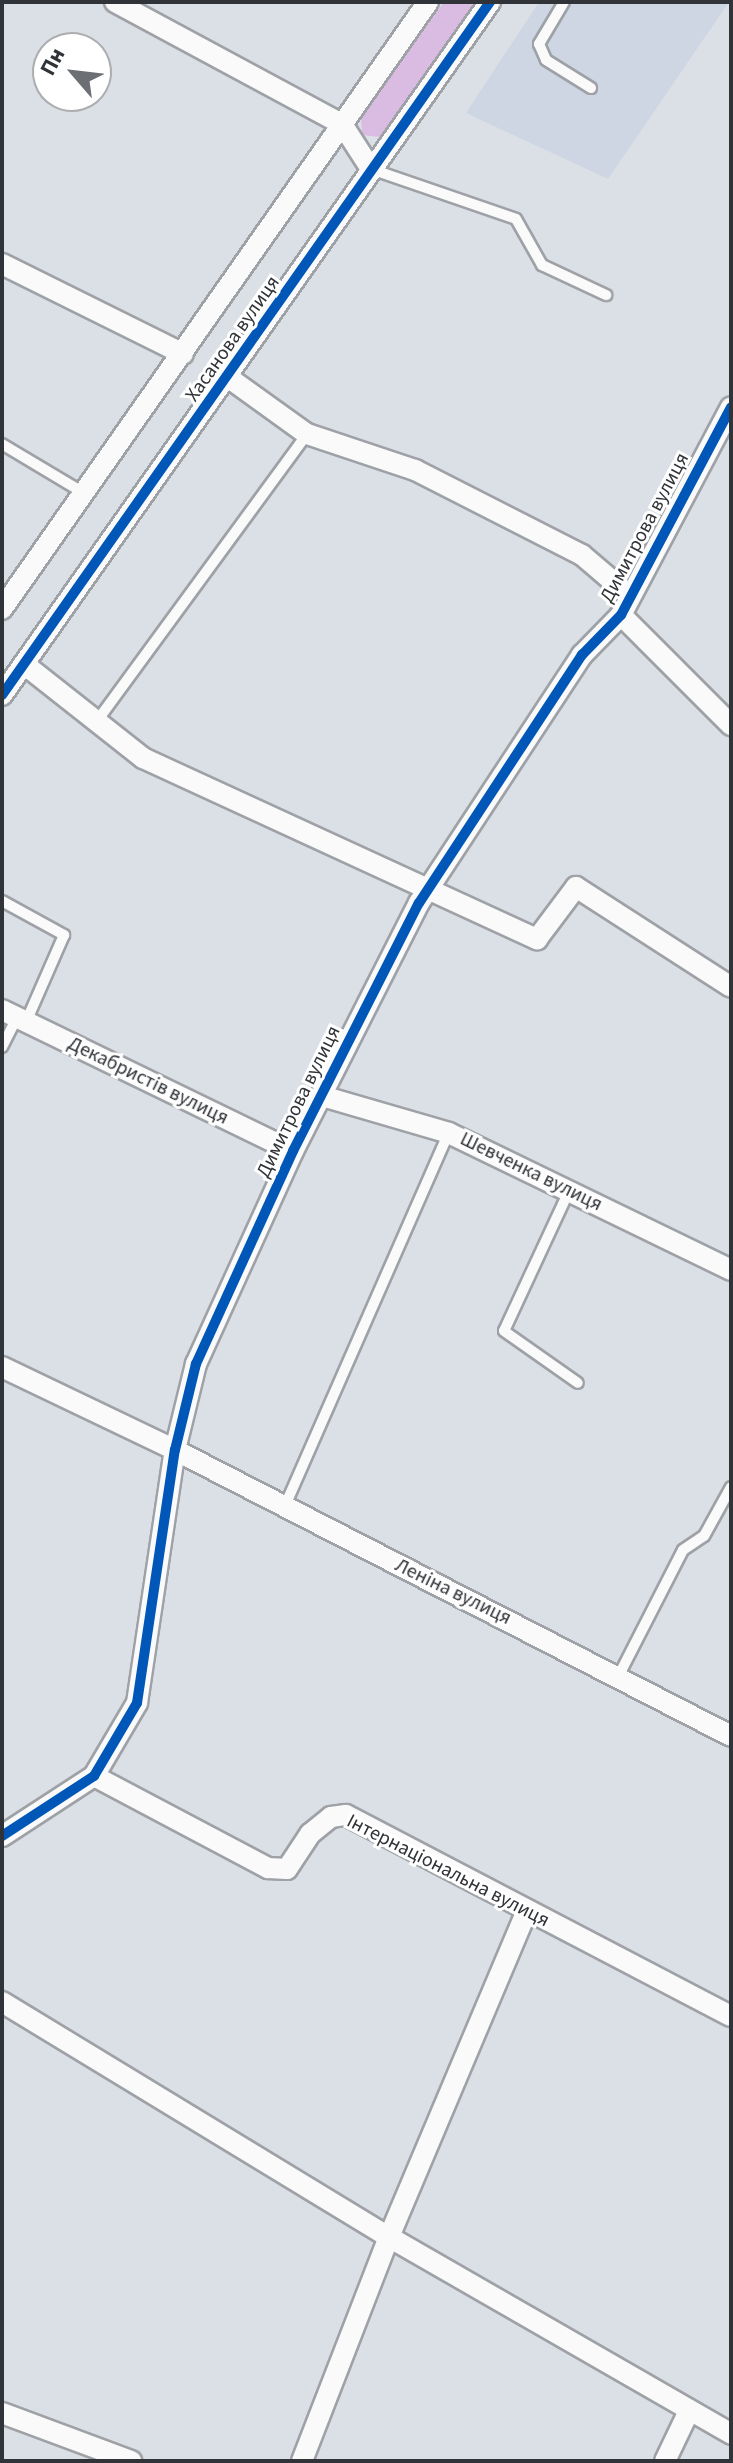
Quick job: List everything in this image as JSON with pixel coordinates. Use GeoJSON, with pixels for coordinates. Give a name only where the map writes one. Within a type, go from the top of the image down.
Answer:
{"type":"FeatureCollection","features":[{"type":"Feature","properties":{"kind":"street"},"geometry":{"type":"LineString","coordinates":[[115,2],[342,124],[371,169]]}},
{"type":"Feature","properties":{"kind":"street","name":"Хасанова вулиця"},"geometry":{"type":"LineString","coordinates":[[2,609],[428,2]]}},
{"type":"Feature","properties":{"kind":"street","name":"Хасанова вулиця"},"geometry":{"type":"LineString","coordinates":[[2,695],[229,378],[371,169],[490,2]]}},
{"type":"Feature","properties":{"kind":"street"},"geometry":{"type":"LineString","coordinates":[[2,264],[183,354]]}},
{"type":"Feature","properties":{"kind":"street"},"geometry":{"type":"LineString","coordinates":[[229,378],[307,434],[429,477],[582,555],[731,725]]}},
{"type":"Feature","properties":{"kind":"street","name":"Димитрова вулиця"},"geometry":{"type":"LineString","coordinates":[[2,1836],[94,1776],[137,1703],[175,1450],[196,1364],[293,1151],[431,886],[582,655],[625,605],[730,411]]}},
{"type":"Feature","properties":{"kind":"street"},"geometry":{"type":"LineString","coordinates":[[24,664],[143,758],[431,886],[537,939],[576,887],[731,987]]}},
{"type":"Feature","properties":{"kind":"street","name":"Декабристів вулиця"},"geometry":{"type":"LineString","coordinates":[[15,1016],[293,1151]]}},
{"type":"Feature","properties":{"kind":"street","name":"Шевченка вулиця"},"geometry":{"type":"LineString","coordinates":[[322,1096],[449,1133],[731,1270]]}},
{"type":"Feature","properties":{"kind":"street","name":"Леніна вулиця"},"geometry":{"type":"LineString","coordinates":[[2,1367],[175,1450],[284,1508],[619,1675],[731,1736]]}},
{"type":"Feature","properties":{"kind":"street","name":"Інтернаціональна вулиця"},"geometry":{"type":"LineString","coordinates":[[94,1776],[268,1868],[287,1869],[310,1834],[331,1817],[346,1815],[731,2016]]}},
{"type":"Feature","properties":{"kind":"street"},"geometry":{"type":"LineString","coordinates":[[302,2461],[389,2237],[527,1910]]}},
{"type":"Feature","properties":{"kind":"street"},"geometry":{"type":"LineString","coordinates":[[2,2002],[389,2237],[688,2413],[731,2434]]}},
{"type":"Feature","properties":{"kind":"street"},"geometry":{"type":"LineString","coordinates":[[2,2413],[131,2461]]}},
{"type":"Feature","properties":{"kind":"street"},"geometry":{"type":"LineString","coordinates":[[665,2461],[688,2413]]}},
{"type":"Feature","properties":{"kind":"lane"},"geometry":{"type":"LineString","coordinates":[[564,2],[539,44],[546,60],[591,88]]}},
{"type":"Feature","properties":{"kind":"lane"},"geometry":{"type":"LineString","coordinates":[[371,169],[516,219],[542,265],[606,295]]}},
{"type":"Feature","properties":{"kind":"lane"},"geometry":{"type":"LineString","coordinates":[[97,721],[307,434]]}},
{"type":"Feature","properties":{"kind":"lane"},"geometry":{"type":"LineString","coordinates":[[2,444],[84,493]]}},
{"type":"Feature","properties":{"kind":"lane"},"geometry":{"type":"LineString","coordinates":[[2,901],[64,935],[15,1016],[2,1047]]}},
{"type":"Feature","properties":{"kind":"lane"},"geometry":{"type":"LineString","coordinates":[[284,1508],[449,1133]]}},
{"type":"Feature","properties":{"kind":"lane"},"geometry":{"type":"LineString","coordinates":[[569,1191],[504,1331],[578,1383]]}},
{"type":"Feature","properties":{"kind":"lane"},"geometry":{"type":"LineString","coordinates":[[619,1675],[683,1550],[704,1536],[731,1487]]}},
{"type":"Feature","properties":{"kind":"shaded area"},"geometry":{"type":"Polygon","coordinates":[[[444,2],[478,2],[380,137],[362,135],[361,117],[444,2]]]}},
{"type":"Feature","properties":{"kind":"shaded area"},"geometry":{"type":"Polygon","coordinates":[[[539,2],[729,2],[608,179],[466,113],[539,2]]]}},
{"type":"Feature","properties":{"kind":"cycle path"},"geometry":{"type":"LineString","coordinates":[[2,695],[490,2]]}},
{"type":"Feature","properties":{"kind":"cycle path"},"geometry":{"type":"LineString","coordinates":[[2,1836],[94,1776],[137,1703],[175,1450],[196,1364],[293,1151],[419,903],[582,655],[621,615],[731,407]]}}]}
